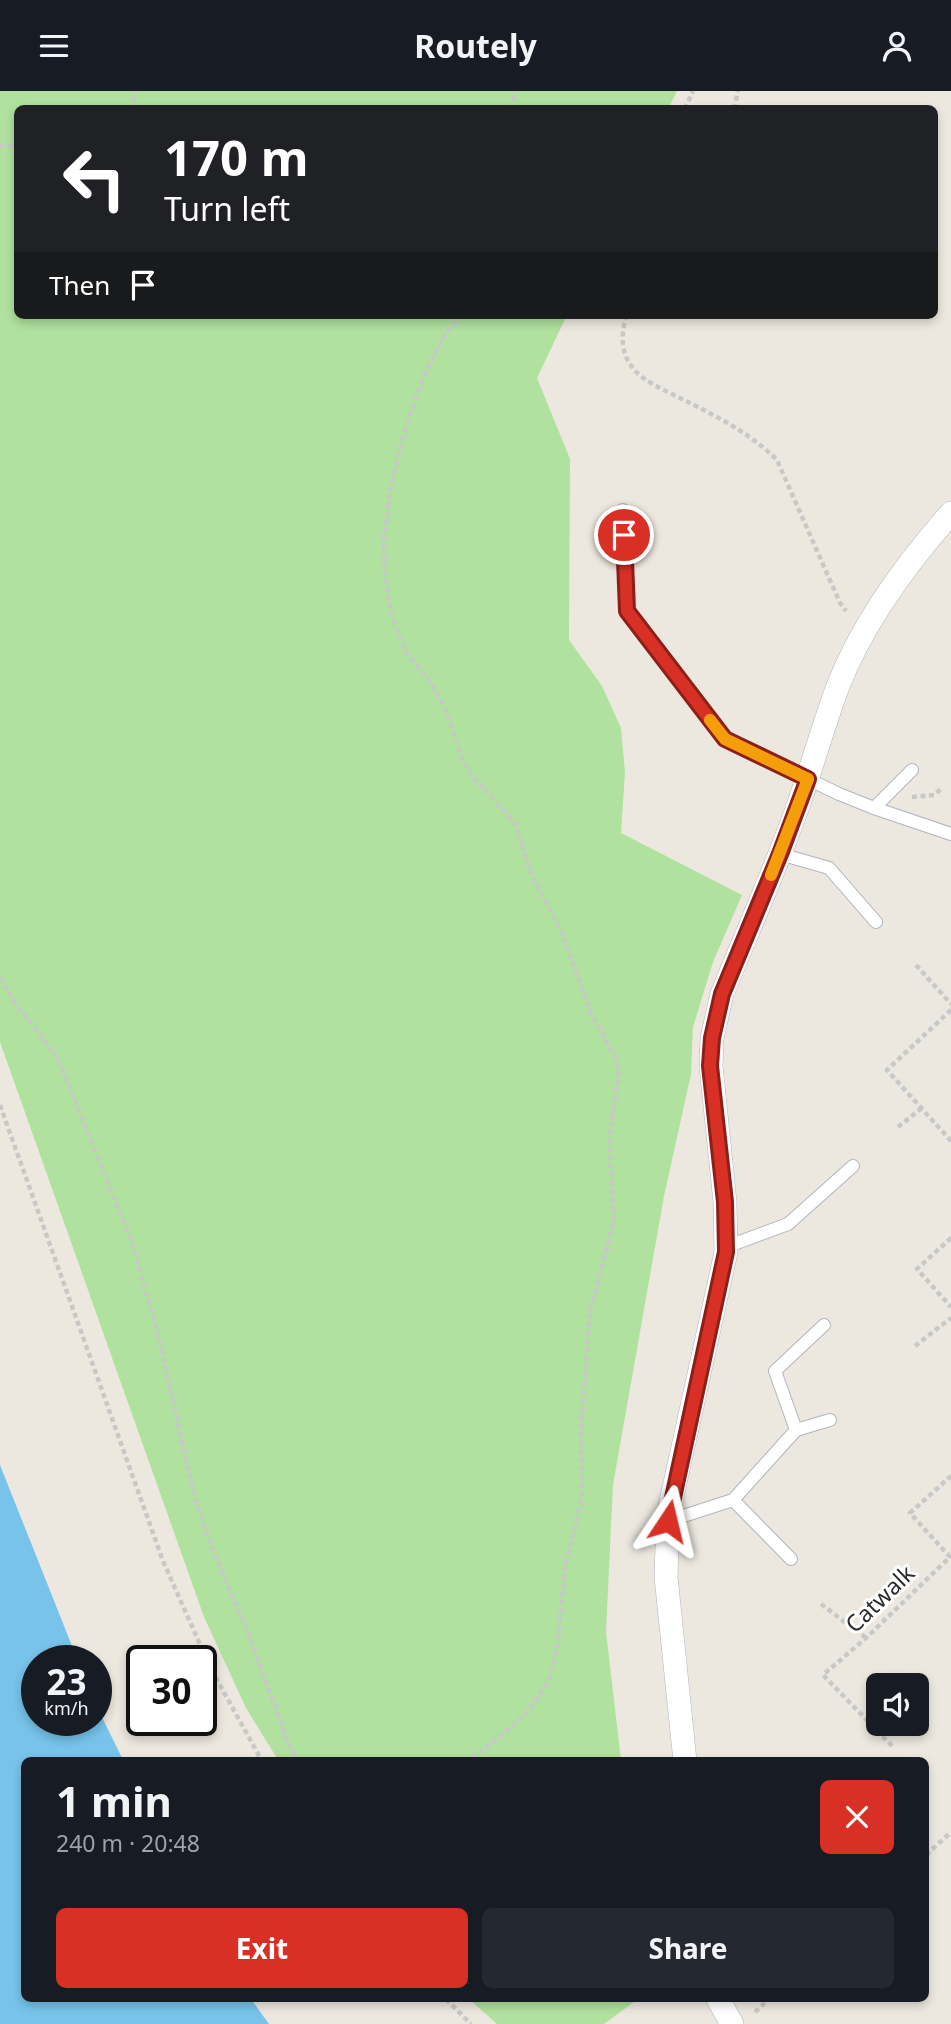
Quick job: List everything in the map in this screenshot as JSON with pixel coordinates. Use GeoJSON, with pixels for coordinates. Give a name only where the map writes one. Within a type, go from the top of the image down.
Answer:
{"type":"FeatureCollection","features":[{"type":"Feature","properties":{"kind":"street"},"geometry":{"type":"LineString","coordinates":[[685,1757],[666,1577],[668,1521],[726,1247],[725,1202],[710,1066],[712,1038],[722,994],[780,854],[839,685],[865,631],[896,583],[951,513]]}},
{"type":"Feature","properties":{"kind":"street"},"geometry":{"type":"LineString","coordinates":[[720,2002],[732,2024]]}},
{"type":"Feature","properties":{"kind":"lane"},"geometry":{"type":"LineString","coordinates":[[623,510],[627,611],[725,739],[874,808],[951,834]]}},
{"type":"Feature","properties":{"kind":"lane"},"geometry":{"type":"LineString","coordinates":[[874,808],[912,770]]}},
{"type":"Feature","properties":{"kind":"lane"},"geometry":{"type":"LineString","coordinates":[[780,854],[829,868],[876,922]]}},
{"type":"Feature","properties":{"kind":"lane"},"geometry":{"type":"LineString","coordinates":[[726,1247],[788,1224],[853,1166]]}},
{"type":"Feature","properties":{"kind":"lane"},"geometry":{"type":"LineString","coordinates":[[796,1430],[775,1371],[824,1325]]}},
{"type":"Feature","properties":{"kind":"lane"},"geometry":{"type":"LineString","coordinates":[[668,1521],[733,1500],[796,1430],[830,1420]]}},
{"type":"Feature","properties":{"kind":"lane"},"geometry":{"type":"LineString","coordinates":[[733,1500],[791,1559]]}},
{"type":"Feature","properties":{"kind":"path"},"geometry":{"type":"LineString","coordinates":[[458,319],[445,334],[425,373],[404,433],[391,486],[384,537],[385,578],[392,617],[405,651],[432,684],[446,712],[463,761],[471,775],[515,823],[532,876],[562,933],[590,1011],[616,1058],[619,1072],[609,1141],[614,1222],[590,1310],[581,1433],[582,1497],[565,1567],[557,1649],[549,1681],[529,1710],[473,1757]]}},
{"type":"Feature","properties":{"kind":"path"},"geometry":{"type":"LineString","coordinates":[[626,319],[623,347],[631,366],[659,387],[761,444],[777,460],[840,603],[865,631]]}},
{"type":"Feature","properties":{"kind":"path"},"geometry":{"type":"LineString","coordinates":[[907,796],[918,798],[934,795],[942,788]]}},
{"type":"Feature","properties":{"kind":"path"},"geometry":{"type":"LineString","coordinates":[[916,965],[951,1005]]}},
{"type":"Feature","properties":{"kind":"path"},"geometry":{"type":"LineString","coordinates":[[0,978],[13,1000],[57,1057],[132,1242],[159,1339],[195,1498],[295,1757]]}},
{"type":"Feature","properties":{"kind":"path"},"geometry":{"type":"LineString","coordinates":[[951,1010],[887,1070],[951,1141]]}},
{"type":"Feature","properties":{"kind":"path"},"geometry":{"type":"LineString","coordinates":[[0,1105],[163,1561],[210,1667],[260,1757]]}},
{"type":"Feature","properties":{"kind":"path"},"geometry":{"type":"LineString","coordinates":[[898,1127],[922,1108]]}},
{"type":"Feature","properties":{"kind":"path"},"geometry":{"type":"LineString","coordinates":[[951,1238],[917,1269],[951,1307]]}},
{"type":"Feature","properties":{"kind":"path"},"geometry":{"type":"LineString","coordinates":[[915,1346],[951,1318]]}},
{"type":"Feature","properties":{"kind":"path","name":"Catwalk"},"geometry":{"type":"LineString","coordinates":[[892,1746],[823,1675],[866,1638],[950,1557],[910,1513],[951,1476]]}},
{"type":"Feature","properties":{"kind":"path"},"geometry":{"type":"LineString","coordinates":[[821,1604],[866,1638]]}},
{"type":"Feature","properties":{"kind":"path"},"geometry":{"type":"LineString","coordinates":[[929,1852],[951,1832]]}},
{"type":"Feature","properties":{"kind":"path"},"geometry":{"type":"LineString","coordinates":[[449,2002],[471,2024]]}},
{"type":"Feature","properties":{"kind":"green space"},"geometry":{"type":"Polygon","coordinates":[[[0,91],[677,91],[670,105],[14,105],[14,319],[565,319],[537,378],[570,459],[569,640],[602,686],[621,728],[625,772],[621,833],[742,895],[713,962],[693,1027],[691,1074],[664,1196],[613,1485],[606,1632],[621,1757],[276,1757],[246,1708],[204,1617],[0,1042],[0,91]]]}},
{"type":"Feature","properties":{"kind":"green space"},"geometry":{"type":"Polygon","coordinates":[[[472,2002],[634,2002],[604,2024],[497,2024],[472,2002]]]}},
{"type":"Feature","properties":{"kind":"water"},"geometry":{"type":"Polygon","coordinates":[[[0,1465],[72,1645],[21,1645],[21,1736],[111,1736],[122,1757],[21,1757],[21,2002],[253,2002],[269,2024],[0,2024],[0,1465]]]}},
{"type":"Feature","properties":{"kind":"slow traffic"},"geometry":{"type":"LineString","coordinates":[[710,720],[725,739],[808,779],[771,875]]}},
{"type":"Feature","properties":{"kind":"route"},"geometry":{"type":"LineString","coordinates":[[624,535],[627,611],[725,739],[808,779],[722,994],[712,1038],[710,1066],[725,1202],[726,1252],[668,1521]]}}]}
